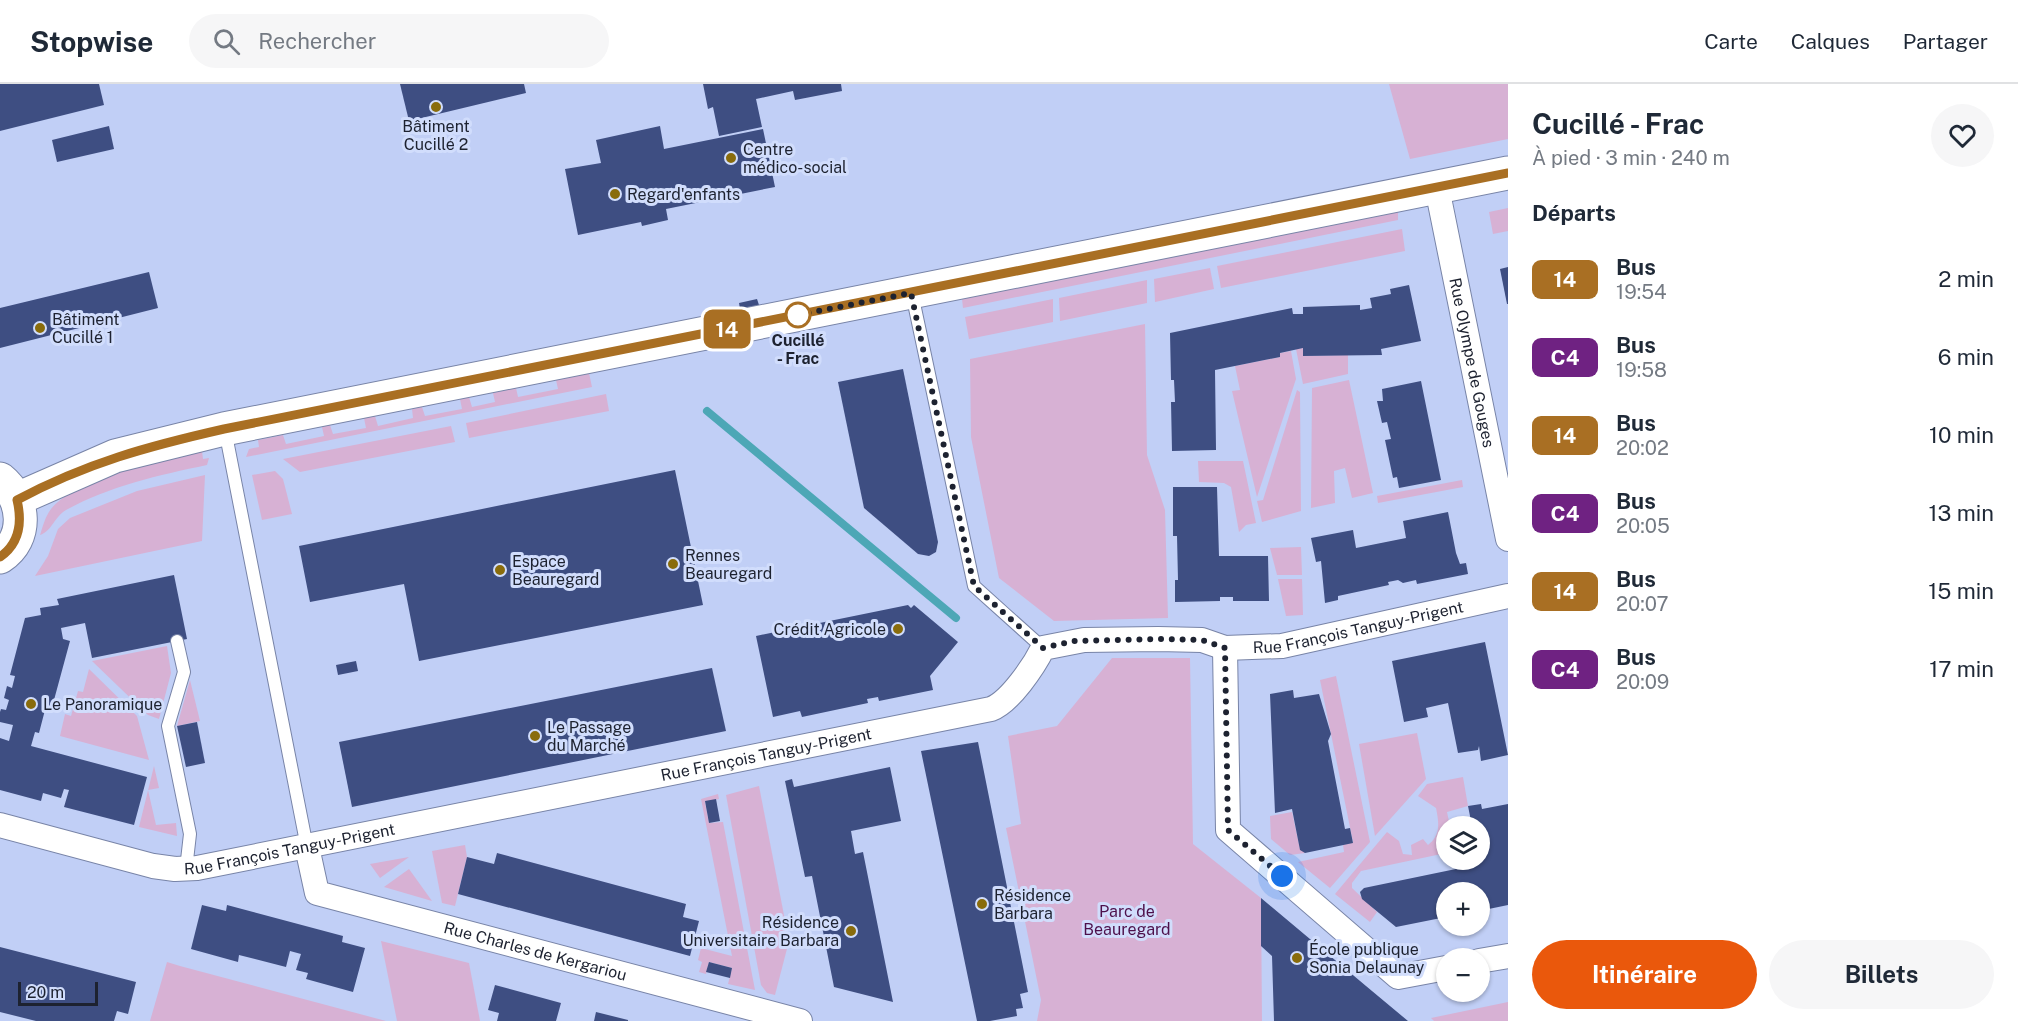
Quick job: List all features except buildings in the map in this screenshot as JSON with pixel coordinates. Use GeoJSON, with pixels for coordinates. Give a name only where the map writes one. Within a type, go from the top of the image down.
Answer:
{"type":"FeatureCollection","features":[{"type":"Feature","properties":{"kind":"street"},"geometry":{"type":"LineString","coordinates":[[0,556],[15,541],[20,528],[21,514],[9,489],[115,456],[224,429],[1508,173]]}},
{"type":"Feature","properties":{"kind":"street","name":"Rue Olympe de Gouges"},"geometry":{"type":"LineString","coordinates":[[1437,188],[1508,538]]}},
{"type":"Feature","properties":{"kind":"street","name":"Rue François Tanguy-Prigent"},"geometry":{"type":"LineString","coordinates":[[0,825],[153,866],[186,869],[307,847],[991,709],[1006,698],[1032,668],[1043,648],[1074,641],[1202,640],[1225,648],[1282,646],[1508,596]]}},
{"type":"Feature","properties":{"kind":"street"},"geometry":{"type":"LineString","coordinates":[[1225,648],[1228,830],[1398,977],[1436,970]]}},
{"type":"Feature","properties":{"kind":"street","name":"Rue Charles de Kergariou"},"geometry":{"type":"LineString","coordinates":[[307,847],[317,893],[800,1021]]}},
{"type":"Feature","properties":{"kind":"street"},"geometry":{"type":"LineString","coordinates":[[1490,959],[1508,956]]}},
{"type":"Feature","properties":{"kind":"lane"},"geometry":{"type":"LineString","coordinates":[[911,293],[974,586],[1043,648]]}},
{"type":"Feature","properties":{"kind":"lane"},"geometry":{"type":"LineString","coordinates":[[224,429],[307,847]]}},
{"type":"Feature","properties":{"kind":"lane"},"geometry":{"type":"LineString","coordinates":[[177,641],[184,672],[168,726],[190,834],[186,869]]}},
{"type":"Feature","properties":{"kind":"green space"},"geometry":{"type":"Polygon","coordinates":[[[1389,84],[1508,84],[1508,139],[1410,159],[1389,84]]]}},
{"type":"Feature","properties":{"kind":"green space"},"geometry":{"type":"Polygon","coordinates":[[[1508,208],[1508,231],[1493,234],[1489,212],[1508,208]]]}},
{"type":"Feature","properties":{"kind":"green space"},"geometry":{"type":"Polygon","coordinates":[[[1398,212],[1398,220],[963,308],[962,299],[1398,212]]]}},
{"type":"Feature","properties":{"kind":"green space"},"geometry":{"type":"Polygon","coordinates":[[[1402,229],[1405,251],[1221,288],[1217,266],[1402,229]]]}},
{"type":"Feature","properties":{"kind":"green space"},"geometry":{"type":"Polygon","coordinates":[[[1210,268],[1214,289],[1155,302],[1154,279],[1210,268]]]}},
{"type":"Feature","properties":{"kind":"green space"},"geometry":{"type":"Polygon","coordinates":[[[1147,280],[1147,303],[1060,321],[1059,298],[1147,280]]]}},
{"type":"Feature","properties":{"kind":"green space"},"geometry":{"type":"Polygon","coordinates":[[[1053,299],[1053,322],[969,339],[965,317],[1053,299]]]}},
{"type":"Feature","properties":{"kind":"green space"},"geometry":{"type":"Polygon","coordinates":[[[1145,324],[1147,455],[1165,510],[1168,618],[1054,621],[999,578],[971,437],[970,359],[1145,324]]]}},
{"type":"Feature","properties":{"kind":"green space"},"geometry":{"type":"Polygon","coordinates":[[[1303,348],[1303,356],[1348,355],[1348,374],[1303,384],[1296,349],[1303,348]]]}},
{"type":"Feature","properties":{"kind":"green space"},"geometry":{"type":"Polygon","coordinates":[[[1291,351],[1296,379],[1257,497],[1232,391],[1240,390],[1235,366],[1280,357],[1280,353],[1291,351]]]}},
{"type":"Feature","properties":{"kind":"green space"},"geometry":{"type":"Polygon","coordinates":[[[589,373],[592,387],[246,457],[249,449],[259,447],[258,440],[283,435],[286,444],[324,436],[322,427],[330,425],[333,434],[366,428],[364,418],[375,416],[378,426],[413,418],[412,409],[422,407],[425,416],[462,409],[460,399],[469,397],[472,407],[495,402],[493,393],[516,388],[518,397],[558,389],[556,380],[589,373]]]}},
{"type":"Feature","properties":{"kind":"green space"},"geometry":{"type":"Polygon","coordinates":[[[1349,380],[1373,493],[1352,498],[1345,468],[1334,471],[1335,503],[1311,508],[1312,388],[1349,380]]]}},
{"type":"Feature","properties":{"kind":"green space"},"geometry":{"type":"Polygon","coordinates":[[[1297,390],[1300,392],[1301,511],[1262,522],[1257,501],[1263,500],[1297,390]]]}},
{"type":"Feature","properties":{"kind":"green space"},"geometry":{"type":"Polygon","coordinates":[[[606,394],[609,411],[469,438],[466,423],[606,394]]]}},
{"type":"Feature","properties":{"kind":"green space"},"geometry":{"type":"Polygon","coordinates":[[[451,426],[455,442],[300,472],[283,459],[451,426]]]}},
{"type":"Feature","properties":{"kind":"green space"},"geometry":{"type":"Polygon","coordinates":[[[202,451],[203,459],[209,458],[207,465],[153,477],[100,494],[66,510],[48,530],[40,535],[51,509],[80,487],[121,471],[202,451]]]}},
{"type":"Feature","properties":{"kind":"green space"},"geometry":{"type":"Polygon","coordinates":[[[1198,461],[1243,461],[1256,523],[1246,525],[1239,532],[1231,487],[1224,483],[1199,482],[1198,461]]]}},
{"type":"Feature","properties":{"kind":"green space"},"geometry":{"type":"Polygon","coordinates":[[[275,471],[283,479],[292,514],[262,520],[252,475],[275,471]]]}},
{"type":"Feature","properties":{"kind":"green space"},"geometry":{"type":"Polygon","coordinates":[[[205,475],[202,541],[35,576],[48,556],[58,529],[70,518],[137,491],[205,475]]]}},
{"type":"Feature","properties":{"kind":"green space"},"geometry":{"type":"Polygon","coordinates":[[[1462,480],[1463,487],[1378,503],[1377,496],[1462,480]]]}},
{"type":"Feature","properties":{"kind":"green space"},"geometry":{"type":"Polygon","coordinates":[[[1301,547],[1302,575],[1277,575],[1270,548],[1301,547]]]}},
{"type":"Feature","properties":{"kind":"green space"},"geometry":{"type":"Polygon","coordinates":[[[1278,579],[1302,579],[1303,615],[1286,616],[1278,579]]]}},
{"type":"Feature","properties":{"kind":"green space"},"geometry":{"type":"Polygon","coordinates":[[[167,646],[171,673],[159,719],[148,715],[92,661],[167,646]]]}},
{"type":"Feature","properties":{"kind":"green space","name":"Parc de Beauregard"},"geometry":{"type":"Polygon","coordinates":[[[1112,658],[1190,658],[1193,844],[1261,898],[1262,1021],[1037,1021],[1041,1000],[1006,828],[1021,824],[1008,736],[1057,726],[1112,658]]]}},
{"type":"Feature","properties":{"kind":"green space"},"geometry":{"type":"Polygon","coordinates":[[[89,669],[137,716],[149,760],[60,736],[65,714],[71,716],[78,691],[83,692],[89,669]]]}},
{"type":"Feature","properties":{"kind":"green space"},"geometry":{"type":"Polygon","coordinates":[[[1336,676],[1370,842],[1330,888],[1298,862],[1344,852],[1343,845],[1353,842],[1320,680],[1336,676]]]}},
{"type":"Feature","properties":{"kind":"green space"},"geometry":{"type":"Polygon","coordinates":[[[190,680],[200,721],[177,726],[190,680]]]}},
{"type":"Feature","properties":{"kind":"green space"},"geometry":{"type":"Polygon","coordinates":[[[1417,733],[1426,779],[1375,836],[1359,744],[1417,733]]]}},
{"type":"Feature","properties":{"kind":"green space"},"geometry":{"type":"Polygon","coordinates":[[[154,766],[159,788],[148,790],[154,766]]]}},
{"type":"Feature","properties":{"kind":"green space"},"geometry":{"type":"Polygon","coordinates":[[[1463,777],[1468,806],[1447,812],[1448,816],[1437,816],[1436,808],[1418,796],[1427,784],[1463,777]]]}},
{"type":"Feature","properties":{"kind":"green space"},"geometry":{"type":"Polygon","coordinates":[[[759,786],[789,941],[775,995],[767,993],[761,985],[726,795],[759,786]]]}},
{"type":"Feature","properties":{"kind":"green space"},"geometry":{"type":"Polygon","coordinates":[[[148,790],[156,825],[176,823],[177,836],[139,827],[148,790]]]}},
{"type":"Feature","properties":{"kind":"green space"},"geometry":{"type":"Polygon","coordinates":[[[718,794],[719,799],[705,802],[709,823],[723,822],[755,990],[728,984],[732,968],[709,962],[706,974],[699,972],[702,962],[698,960],[701,948],[732,956],[701,799],[718,794]]]}},
{"type":"Feature","properties":{"kind":"green space"},"geometry":{"type":"Polygon","coordinates":[[[1292,812],[1300,849],[1305,853],[1290,855],[1271,839],[1270,816],[1292,812]]]}},
{"type":"Feature","properties":{"kind":"green space"},"geometry":{"type":"Polygon","coordinates":[[[1387,832],[1399,841],[1403,854],[1412,855],[1411,845],[1423,839],[1428,845],[1436,835],[1436,855],[1361,871],[1352,883],[1352,888],[1377,912],[1370,922],[1335,894],[1387,832]]]}},
{"type":"Feature","properties":{"kind":"green space"},"geometry":{"type":"Polygon","coordinates":[[[465,845],[467,857],[455,906],[442,903],[432,851],[465,845]]]}},
{"type":"Feature","properties":{"kind":"green space"},"geometry":{"type":"Polygon","coordinates":[[[409,857],[380,878],[370,864],[409,857]]]}},
{"type":"Feature","properties":{"kind":"green space"},"geometry":{"type":"Polygon","coordinates":[[[409,869],[432,901],[384,887],[409,869]]]}},
{"type":"Feature","properties":{"kind":"green space"},"geometry":{"type":"Polygon","coordinates":[[[381,941],[469,963],[480,1021],[397,1021],[381,941]]]}},
{"type":"Feature","properties":{"kind":"green space"},"geometry":{"type":"Polygon","coordinates":[[[167,962],[180,966],[386,1021],[150,1021],[167,962]]]}},
{"type":"Feature","properties":{"kind":"green space"},"geometry":{"type":"Polygon","coordinates":[[[1508,1002],[1508,1021],[1434,1021],[1431,1018],[1508,1002]]]}},
{"type":"Feature","properties":{"kind":"waterway"},"geometry":{"type":"LineString","coordinates":[[707,411],[956,618]]}},
{"type":"Feature","properties":{"kind":"bus line","name":"14"},"geometry":{"type":"LineString","coordinates":[[0,557],[15,541],[20,528],[21,514],[17,500],[90,466],[115,456],[152,446],[224,429],[1508,173]]}},
{"type":"Feature","properties":{"kind":"place","name":"Bâtiment Cucillé 2"},"geometry":{"type":"Point","coordinates":[436,107]}},
{"type":"Feature","properties":{"kind":"place","name":"Centre médico-social"},"geometry":{"type":"Point","coordinates":[731,158]}},
{"type":"Feature","properties":{"kind":"place","name":"Regard'enfants"},"geometry":{"type":"Point","coordinates":[615,194]}},
{"type":"Feature","properties":{"kind":"place","name":"Cucillé - Frac"},"geometry":{"type":"Point","coordinates":[798,315]}},
{"type":"Feature","properties":{"kind":"place","name":"Bâtiment Cucillé 1"},"geometry":{"type":"Point","coordinates":[40,328]}},
{"type":"Feature","properties":{"kind":"place","name":"Rennes Beauregard"},"geometry":{"type":"Point","coordinates":[673,564]}},
{"type":"Feature","properties":{"kind":"place","name":"Espace Beauregard"},"geometry":{"type":"Point","coordinates":[500,570]}},
{"type":"Feature","properties":{"kind":"place","name":"Crédit Agricole"},"geometry":{"type":"Point","coordinates":[898,629]}},
{"type":"Feature","properties":{"kind":"place","name":"Le Panoramique"},"geometry":{"type":"Point","coordinates":[31,704]}},
{"type":"Feature","properties":{"kind":"place","name":"Le Passage du Marché"},"geometry":{"type":"Point","coordinates":[535,736]}},
{"type":"Feature","properties":{"kind":"place","name":"Résidence Barbara"},"geometry":{"type":"Point","coordinates":[982,904]}},
{"type":"Feature","properties":{"kind":"place","name":"Résidence Universitaire Barbara"},"geometry":{"type":"Point","coordinates":[851,931]}},
{"type":"Feature","properties":{"kind":"place","name":"École publique Sonia Delaunay"},"geometry":{"type":"Point","coordinates":[1297,958]}},
{"type":"Feature","properties":{"kind":"route"},"geometry":{"type":"LineString","coordinates":[[798,315],[911,293],[974,586],[976,591],[1043,648],[1084,640],[1158,639],[1202,640],[1225,648],[1228,830],[1282,876]]}}]}
